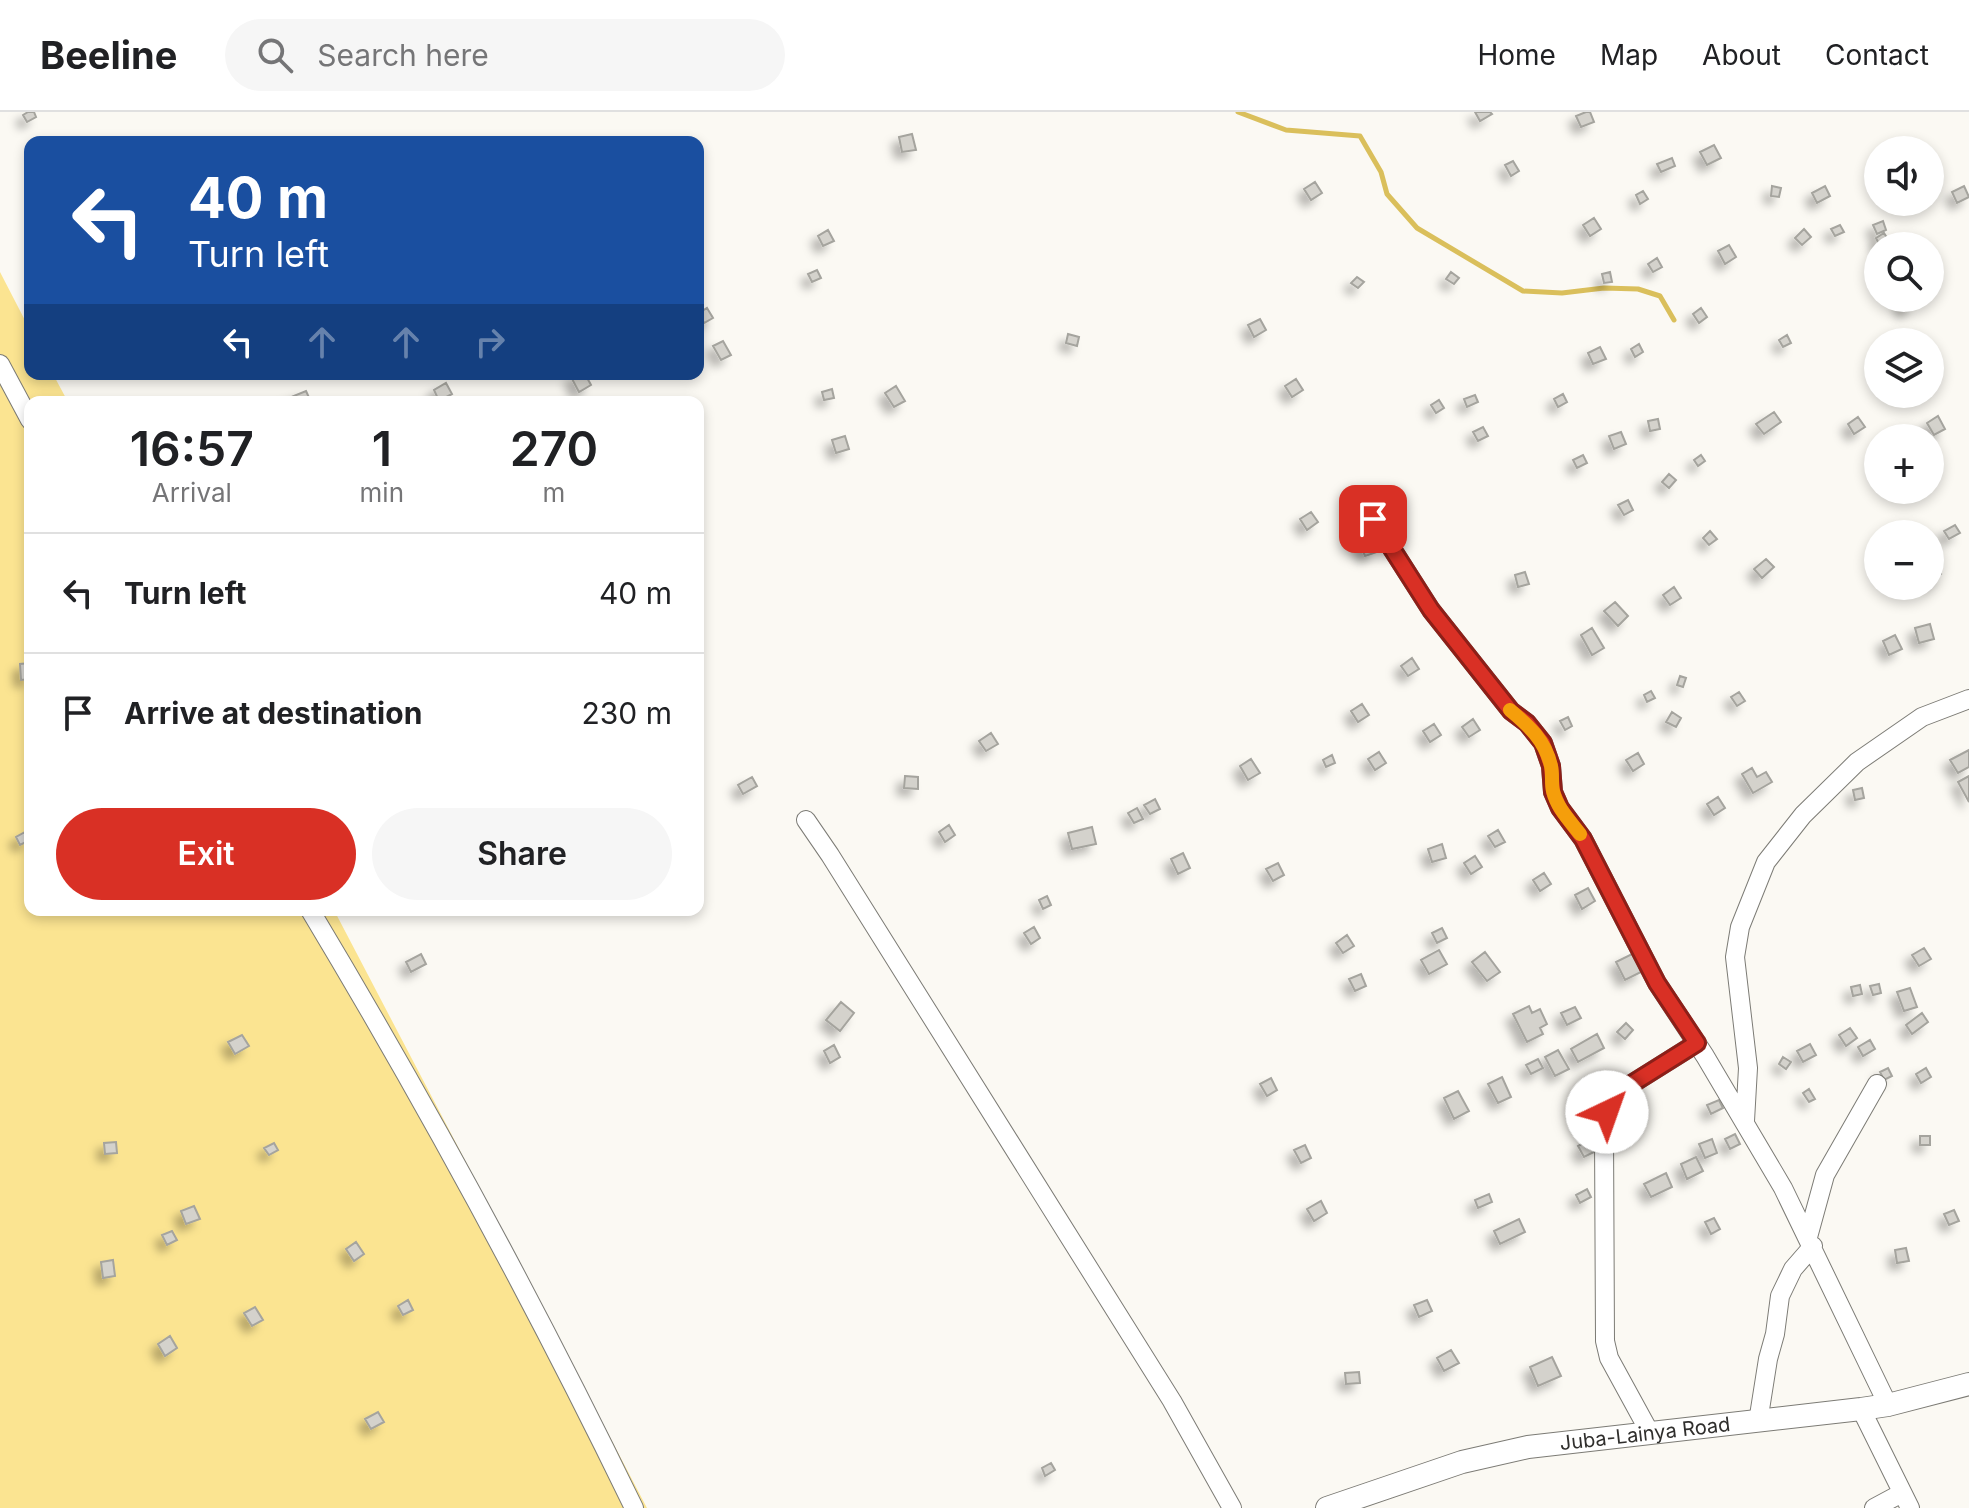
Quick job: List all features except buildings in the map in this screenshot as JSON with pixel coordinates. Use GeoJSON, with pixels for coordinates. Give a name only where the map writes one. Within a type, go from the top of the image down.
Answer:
{"type":"FeatureCollection","features":[{"type":"Feature","properties":{"kind":"main road","name":"Juba-Lainya Road"},"geometry":{"type":"LineString","coordinates":[[1327,1508],[1462,1462],[1528,1447],[1861,1409],[1969,1384]]}},
{"type":"Feature","properties":{"kind":"street"},"geometry":{"type":"LineString","coordinates":[[0,364],[24,409]]}},
{"type":"Feature","properties":{"kind":"street"},"geometry":{"type":"LineString","coordinates":[[1373,519],[1431,610],[1511,711],[1527,723],[1543,743],[1551,766],[1553,792],[1560,808],[1583,839],[1657,983],[1745,1121],[1811,1241],[1888,1405]]}},
{"type":"Feature","properties":{"kind":"street"},"geometry":{"type":"LineString","coordinates":[[1745,1121],[1748,1068],[1735,957],[1740,927],[1766,862],[1803,815],[1857,762],[1922,717],[1969,699]]}},
{"type":"Feature","properties":{"kind":"street"},"geometry":{"type":"LineString","coordinates":[[806,820],[1172,1401],[1232,1508]]}},
{"type":"Feature","properties":{"kind":"street"},"geometry":{"type":"LineString","coordinates":[[314,916],[383,1032],[545,1327],[634,1508]]}},
{"type":"Feature","properties":{"kind":"street"},"geometry":{"type":"LineString","coordinates":[[1650,1433],[1609,1358],[1605,1341],[1605,1122],[1614,1095],[1697,1043]]}},
{"type":"Feature","properties":{"kind":"street"},"geometry":{"type":"LineString","coordinates":[[1758,1422],[1780,1296],[1811,1241],[1825,1175],[1877,1084]]}},
{"type":"Feature","properties":{"kind":"street"},"geometry":{"type":"LineString","coordinates":[[1861,1409],[1906,1500],[1874,1508]]}},
{"type":"Feature","properties":{"kind":"shaded area"},"geometry":{"type":"Polygon","coordinates":[[[0,272],[24,318],[24,380],[56,380],[65,396],[24,396],[24,916],[337,916],[647,1508],[0,1508],[0,272]]]}},
{"type":"Feature","properties":{"kind":"waterway"},"geometry":{"type":"LineString","coordinates":[[1238,112],[1286,130],[1360,136],[1381,172],[1387,194],[1417,228],[1523,291],[1562,293],[1604,288],[1638,289],[1660,296],[1674,320]]}},
{"type":"Feature","properties":{"kind":"slow traffic"},"geometry":{"type":"LineString","coordinates":[[1510,710],[1527,723],[1543,743],[1551,766],[1553,792],[1560,808],[1580,834]]}},
{"type":"Feature","properties":{"kind":"route"},"geometry":{"type":"LineString","coordinates":[[1373,519],[1431,610],[1511,711],[1527,723],[1543,743],[1551,766],[1553,792],[1560,808],[1583,839],[1657,983],[1697,1043],[1614,1095],[1607,1112]]}}]}
